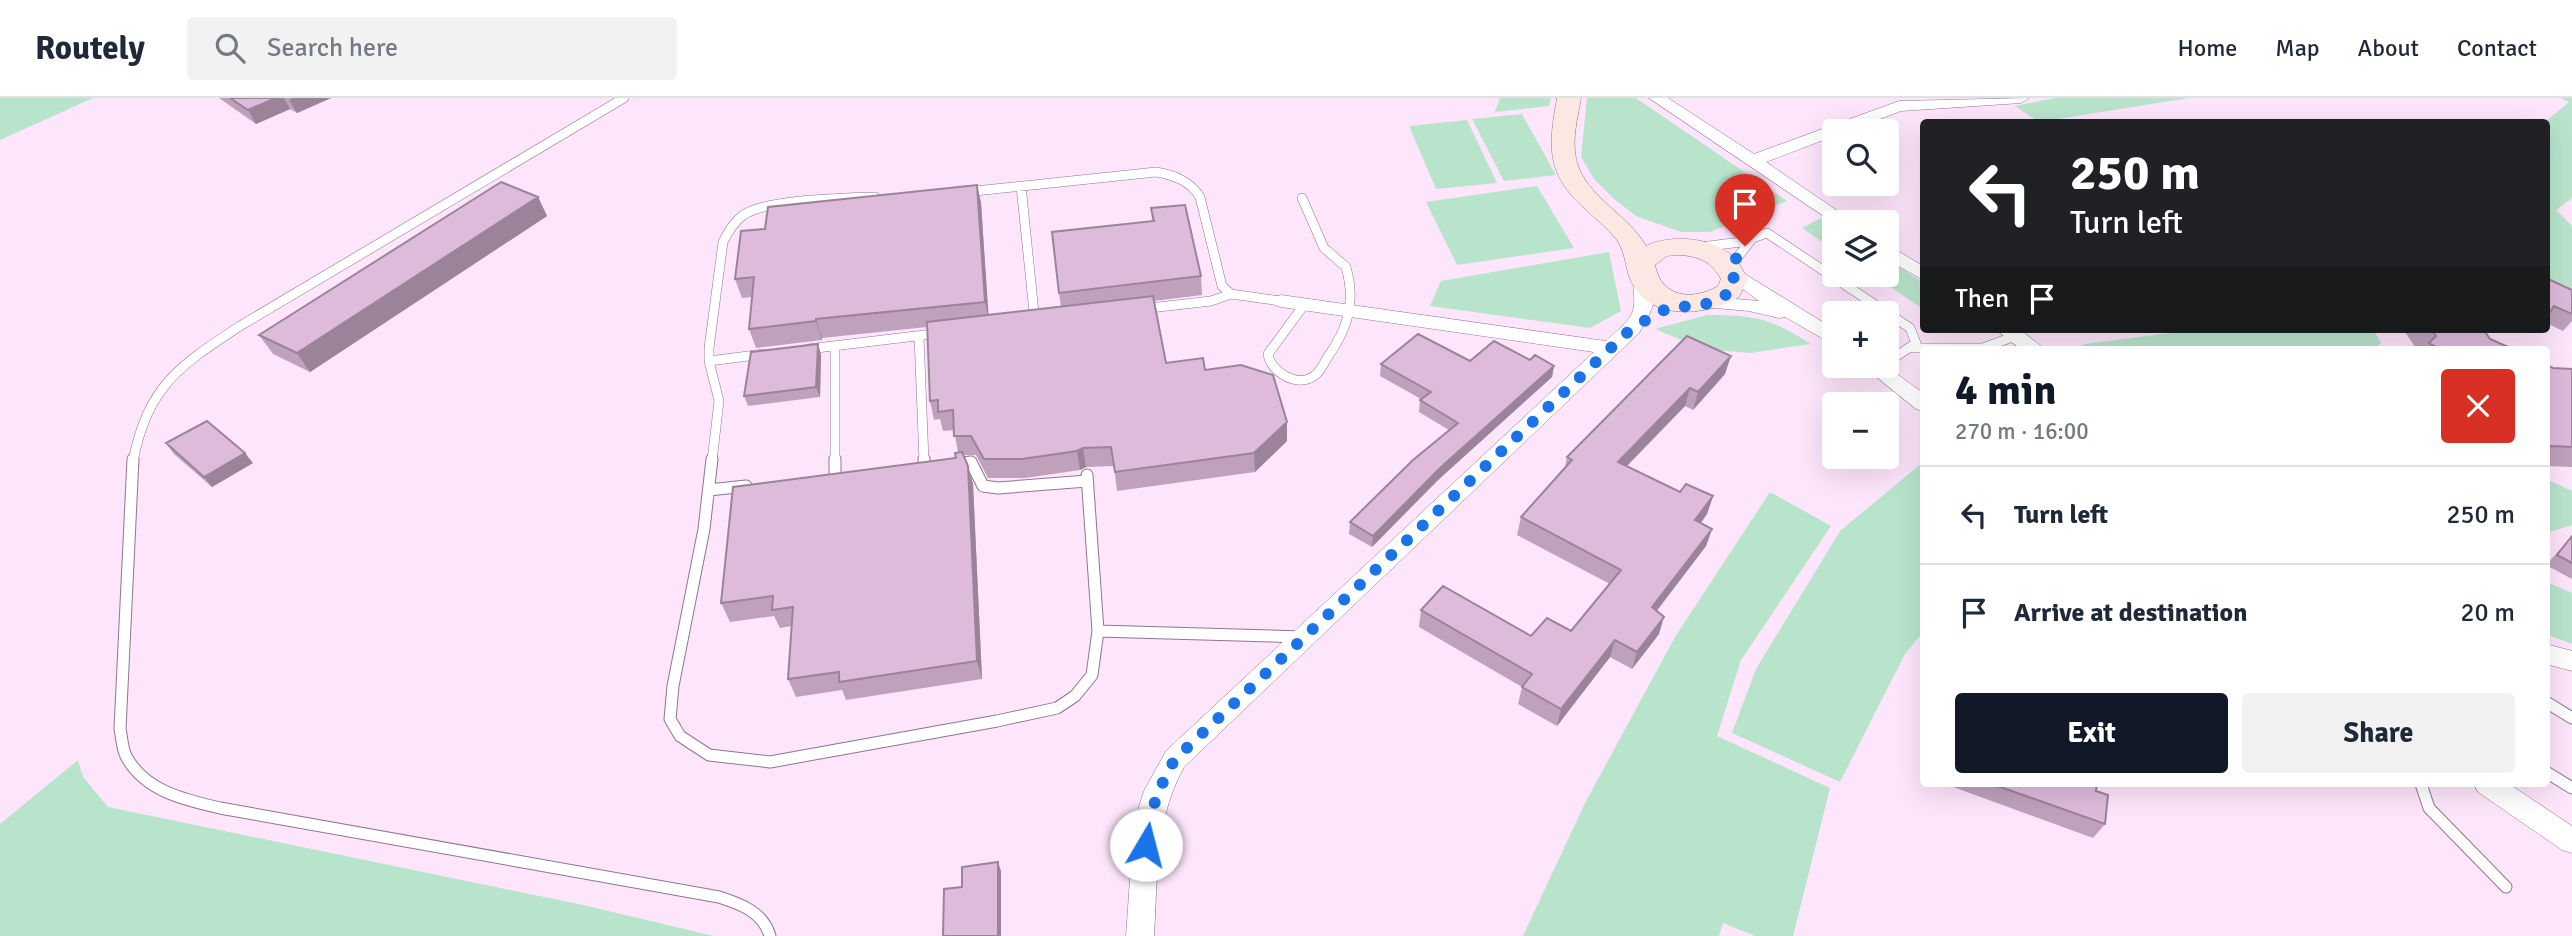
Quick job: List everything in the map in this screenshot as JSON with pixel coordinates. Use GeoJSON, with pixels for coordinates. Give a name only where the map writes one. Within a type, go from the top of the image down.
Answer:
{"type":"FeatureCollection","features":[{"type":"Feature","properties":{"kind":"street"},"geometry":{"type":"LineString","coordinates":[[1140,936],[1148,823],[1157,791],[1175,759],[1632,328],[1644,309],[1643,273],[1635,248],[1619,226],[1587,198],[1565,167],[1563,138],[1569,98]]}},
{"type":"Feature","properties":{"kind":"street"},"geometry":{"type":"LineString","coordinates":[[1657,98],[1827,210]]}},
{"type":"Feature","properties":{"kind":"street"},"geometry":{"type":"LineString","coordinates":[[1753,161],[1899,106],[2021,98]]}},
{"type":"Feature","properties":{"kind":"street"},"geometry":{"type":"LineString","coordinates":[[1619,226],[1663,243],[1690,247],[1715,255],[1768,298],[1822,330]]}},
{"type":"Feature","properties":{"kind":"street"},"geometry":{"type":"LineString","coordinates":[[1643,273],[1658,250],[1690,247]]}},
{"type":"Feature","properties":{"kind":"street"},"geometry":{"type":"LineString","coordinates":[[1899,258],[1920,272]]}},
{"type":"Feature","properties":{"kind":"street"},"geometry":{"type":"LineString","coordinates":[[1632,328],[1666,309],[1700,303],[1732,291],[1735,282],[1731,270]]}},
{"type":"Feature","properties":{"kind":"street"},"geometry":{"type":"LineString","coordinates":[[1643,273],[1662,296],[1700,303],[1749,305],[1809,322]]}},
{"type":"Feature","properties":{"kind":"street"},"geometry":{"type":"LineString","coordinates":[[1281,301],[1611,348]]}},
{"type":"Feature","properties":{"kind":"street"},"geometry":{"type":"LineString","coordinates":[[2011,333],[2030,346]]}},
{"type":"Feature","properties":{"kind":"street"},"geometry":{"type":"LineString","coordinates":[[1893,378],[1920,401]]}},
{"type":"Feature","properties":{"kind":"street"},"geometry":{"type":"LineString","coordinates":[[2550,655],[2572,661]]}},
{"type":"Feature","properties":{"kind":"street"},"geometry":{"type":"LineString","coordinates":[[2491,787],[2572,841]]}},
{"type":"Feature","properties":{"kind":"lane"},"geometry":{"type":"LineString","coordinates":[[624,98],[281,303],[193,358],[164,384],[140,426],[132,466],[120,729],[126,755],[145,779],[178,798],[220,808],[719,897],[748,906],[769,929],[770,936]]}},
{"type":"Feature","properties":{"kind":"lane"},"geometry":{"type":"LineString","coordinates":[[958,192],[1156,172],[1185,181],[1195,187],[1200,197],[1222,286],[1231,294]]}},
{"type":"Feature","properties":{"kind":"lane"},"geometry":{"type":"LineString","coordinates":[[1021,186],[1035,322]]}},
{"type":"Feature","properties":{"kind":"lane"},"geometry":{"type":"LineString","coordinates":[[882,197],[817,200],[754,209],[742,216],[729,230],[723,242],[709,361],[719,401],[704,529],[673,687],[670,719],[680,736],[709,755],[770,762],[997,721],[1057,708],[1075,696],[1092,675],[1098,631],[1087,478],[998,488],[983,486],[971,462],[911,469]]}},
{"type":"Feature","properties":{"kind":"lane"},"geometry":{"type":"LineString","coordinates":[[1302,198],[1324,248],[1346,267],[1349,311],[1344,334],[1316,374],[1301,379],[1282,374],[1270,366],[1268,354],[1304,304]]}},
{"type":"Feature","properties":{"kind":"lane"},"geometry":{"type":"LineString","coordinates":[[1690,247],[1751,240],[1767,233],[1910,328],[1916,343],[1899,355]]}},
{"type":"Feature","properties":{"kind":"lane"},"geometry":{"type":"LineString","coordinates":[[1731,270],[1751,240]]}},
{"type":"Feature","properties":{"kind":"lane"},"geometry":{"type":"LineString","coordinates":[[1130,310],[1211,301],[1231,294],[1281,301]]}},
{"type":"Feature","properties":{"kind":"lane"},"geometry":{"type":"LineString","coordinates":[[1022,323],[1048,320]]}},
{"type":"Feature","properties":{"kind":"lane"},"geometry":{"type":"LineString","coordinates":[[797,350],[958,331]]}},
{"type":"Feature","properties":{"kind":"lane"},"geometry":{"type":"LineString","coordinates":[[1991,346],[2003,343],[2009,333]]}},
{"type":"Feature","properties":{"kind":"lane"},"geometry":{"type":"LineString","coordinates":[[919,336],[936,466]]}},
{"type":"Feature","properties":{"kind":"lane"},"geometry":{"type":"LineString","coordinates":[[835,346],[831,477],[848,475]]}},
{"type":"Feature","properties":{"kind":"lane"},"geometry":{"type":"LineString","coordinates":[[1912,348],[1920,348]]}},
{"type":"Feature","properties":{"kind":"lane"},"geometry":{"type":"LineString","coordinates":[[709,361],[772,353]]}},
{"type":"Feature","properties":{"kind":"lane"},"geometry":{"type":"LineString","coordinates":[[709,490],[763,485]]}},
{"type":"Feature","properties":{"kind":"lane"},"geometry":{"type":"LineString","coordinates":[[1098,631],[1304,637]]}},
{"type":"Feature","properties":{"kind":"lane"},"geometry":{"type":"LineString","coordinates":[[2550,704],[2572,718]]}},
{"type":"Feature","properties":{"kind":"lane"},"geometry":{"type":"LineString","coordinates":[[2550,774],[2572,788]]}},
{"type":"Feature","properties":{"kind":"lane"},"geometry":{"type":"LineString","coordinates":[[2422,787],[2429,808],[2506,887]]}},
{"type":"Feature","properties":{"kind":"green space"},"geometry":{"type":"Polygon","coordinates":[[[0,98],[93,98],[0,140],[0,98]]]}},
{"type":"Feature","properties":{"kind":"green space"},"geometry":{"type":"Polygon","coordinates":[[[1500,98],[1551,98],[1549,106],[1495,112],[1500,98]]]}},
{"type":"Feature","properties":{"kind":"green space"},"geometry":{"type":"Polygon","coordinates":[[[1587,98],[1636,98],[1787,201],[1710,232],[1681,232],[1636,216],[1594,179],[1581,157],[1587,98]]]}},
{"type":"Feature","properties":{"kind":"green space"},"geometry":{"type":"Polygon","coordinates":[[[2055,98],[2189,98],[2058,119],[2034,119],[2015,106],[2055,98]]]}},
{"type":"Feature","properties":{"kind":"green space"},"geometry":{"type":"Polygon","coordinates":[[[2561,98],[2572,98],[2572,198],[2556,210],[2572,226],[2572,306],[2550,297],[2549,119],[2569,102],[2561,98]]]}},
{"type":"Feature","properties":{"kind":"green space"},"geometry":{"type":"Polygon","coordinates":[[[1522,114],[1556,175],[1504,181],[1472,119],[1522,114]]]}},
{"type":"Feature","properties":{"kind":"green space"},"geometry":{"type":"Polygon","coordinates":[[[1467,120],[1497,183],[1436,189],[1409,126],[1467,120]]]}},
{"type":"Feature","properties":{"kind":"green space"},"geometry":{"type":"Polygon","coordinates":[[[1537,186],[1574,248],[1457,265],[1426,202],[1537,186]]]}},
{"type":"Feature","properties":{"kind":"green space"},"geometry":{"type":"Polygon","coordinates":[[[1822,218],[1822,242],[1802,228],[1822,218]]]}},
{"type":"Feature","properties":{"kind":"green space"},"geometry":{"type":"Polygon","coordinates":[[[1609,252],[1621,311],[1590,328],[1430,306],[1441,281],[1609,252]]]}},
{"type":"Feature","properties":{"kind":"green space"},"geometry":{"type":"Polygon","coordinates":[[[1899,267],[1920,281],[1920,307],[1890,287],[1899,287],[1899,267]]]}},
{"type":"Feature","properties":{"kind":"green space"},"geometry":{"type":"Polygon","coordinates":[[[1707,315],[1750,317],[1773,323],[1811,344],[1750,353],[1703,349],[1655,329],[1707,315]]]}},
{"type":"Feature","properties":{"kind":"green space"},"geometry":{"type":"Polygon","coordinates":[[[2170,333],[2375,333],[2381,343],[2378,346],[2080,346],[2170,333]]]}},
{"type":"Feature","properties":{"kind":"green space"},"geometry":{"type":"Polygon","coordinates":[[[1920,464],[1920,636],[1905,654],[1840,782],[1732,733],[1756,669],[1840,531],[1920,464]]]}},
{"type":"Feature","properties":{"kind":"green space"},"geometry":{"type":"Polygon","coordinates":[[[2550,481],[2572,491],[2572,525],[2550,532],[2550,481]]]}},
{"type":"Feature","properties":{"kind":"green space"},"geometry":{"type":"Polygon","coordinates":[[[1770,492],[1831,526],[1741,660],[1717,736],[1830,788],[1793,936],[1755,936],[1723,923],[1719,936],[1523,936],[1585,803],[1675,637],[1770,492]]]}},
{"type":"Feature","properties":{"kind":"green space"},"geometry":{"type":"Polygon","coordinates":[[[2550,584],[2572,593],[2572,644],[2550,636],[2550,584]]]}},
{"type":"Feature","properties":{"kind":"green space"},"geometry":{"type":"Polygon","coordinates":[[[78,760],[83,777],[108,807],[583,905],[714,936],[0,936],[0,824],[78,760]]]}},
{"type":"Feature","properties":{"kind":"building"},"geometry":{"type":"Polygon","coordinates":[[[230,98],[276,98],[248,110],[230,98]]]}},
{"type":"Feature","properties":{"kind":"building"},"geometry":{"type":"Polygon","coordinates":[[[501,182],[538,197],[297,353],[259,335],[501,182]]]}},
{"type":"Feature","properties":{"kind":"building"},"geometry":{"type":"Polygon","coordinates":[[[977,185],[985,302],[816,319],[749,329],[754,277],[735,279],[741,231],[765,229],[768,207],[977,185]]]}},
{"type":"Feature","properties":{"kind":"building"},"geometry":{"type":"Polygon","coordinates":[[[1185,205],[1201,276],[1059,293],[1052,232],[1154,221],[1151,208],[1185,205]]]}},
{"type":"Feature","properties":{"kind":"building"},"geometry":{"type":"Polygon","coordinates":[[[2550,280],[2572,290],[2572,314],[2554,306],[2550,312],[2550,280]]]}},
{"type":"Feature","properties":{"kind":"building"},"geometry":{"type":"Polygon","coordinates":[[[1153,296],[1166,363],[1203,358],[1205,370],[1241,365],[1273,375],[1287,422],[1254,453],[1115,472],[1111,447],[1083,448],[1022,459],[984,459],[971,436],[954,436],[953,410],[938,412],[938,400],[930,401],[927,322],[1153,296]]]}},
{"type":"Feature","properties":{"kind":"building"},"geometry":{"type":"Polygon","coordinates":[[[2434,333],[2486,333],[2490,339],[2506,346],[2434,346],[2429,343],[2436,336],[2434,333]]]}},
{"type":"Feature","properties":{"kind":"building"},"geometry":{"type":"Polygon","coordinates":[[[1418,334],[1470,361],[1494,341],[1530,360],[1535,355],[1554,366],[1440,468],[1373,536],[1350,522],[1413,460],[1458,423],[1420,400],[1431,392],[1381,364],[1418,334]]]}},
{"type":"Feature","properties":{"kind":"building"},"geometry":{"type":"Polygon","coordinates":[[[1687,336],[1731,356],[1698,392],[1690,388],[1618,462],[1680,492],[1686,484],[1713,496],[1695,520],[1712,529],[1652,607],[1664,617],[1637,652],[1615,640],[1561,709],[1522,687],[1532,674],[1421,610],[1443,586],[1531,636],[1547,618],[1571,631],[1621,570],[1521,517],[1572,460],[1567,457],[1687,336]]]}},
{"type":"Feature","properties":{"kind":"building"},"geometry":{"type":"Polygon","coordinates":[[[818,344],[816,387],[744,396],[751,352],[818,344]]]}},
{"type":"Feature","properties":{"kind":"building"},"geometry":{"type":"Polygon","coordinates":[[[2550,367],[2572,369],[2572,447],[2551,446],[2550,367]]]}},
{"type":"Feature","properties":{"kind":"building"},"geometry":{"type":"Polygon","coordinates":[[[207,421],[245,453],[204,477],[166,443],[207,421]]]}},
{"type":"Feature","properties":{"kind":"building"},"geometry":{"type":"Polygon","coordinates":[[[962,452],[968,466],[977,661],[839,682],[839,672],[788,679],[793,607],[772,610],[773,596],[721,603],[733,487],[956,458],[955,453],[962,452]]]}},
{"type":"Feature","properties":{"kind":"building"},"geometry":{"type":"Polygon","coordinates":[[[2572,536],[2572,563],[2557,555],[2572,536]]]}},
{"type":"Feature","properties":{"kind":"building"},"geometry":{"type":"Polygon","coordinates":[[[2000,787],[2097,787],[2096,791],[2108,795],[2105,824],[2000,787]]]}},
{"type":"Feature","properties":{"kind":"building"},"geometry":{"type":"Polygon","coordinates":[[[998,862],[998,936],[943,936],[944,889],[962,887],[962,867],[998,862]]]}},
{"type":"Feature","properties":{"kind":"route"},"geometry":{"type":"LineString","coordinates":[[1146,845],[1148,823],[1157,791],[1175,759],[1632,328],[1666,309],[1688,304],[1712,303],[1732,291],[1735,282],[1730,267],[1745,246]]}}]}
